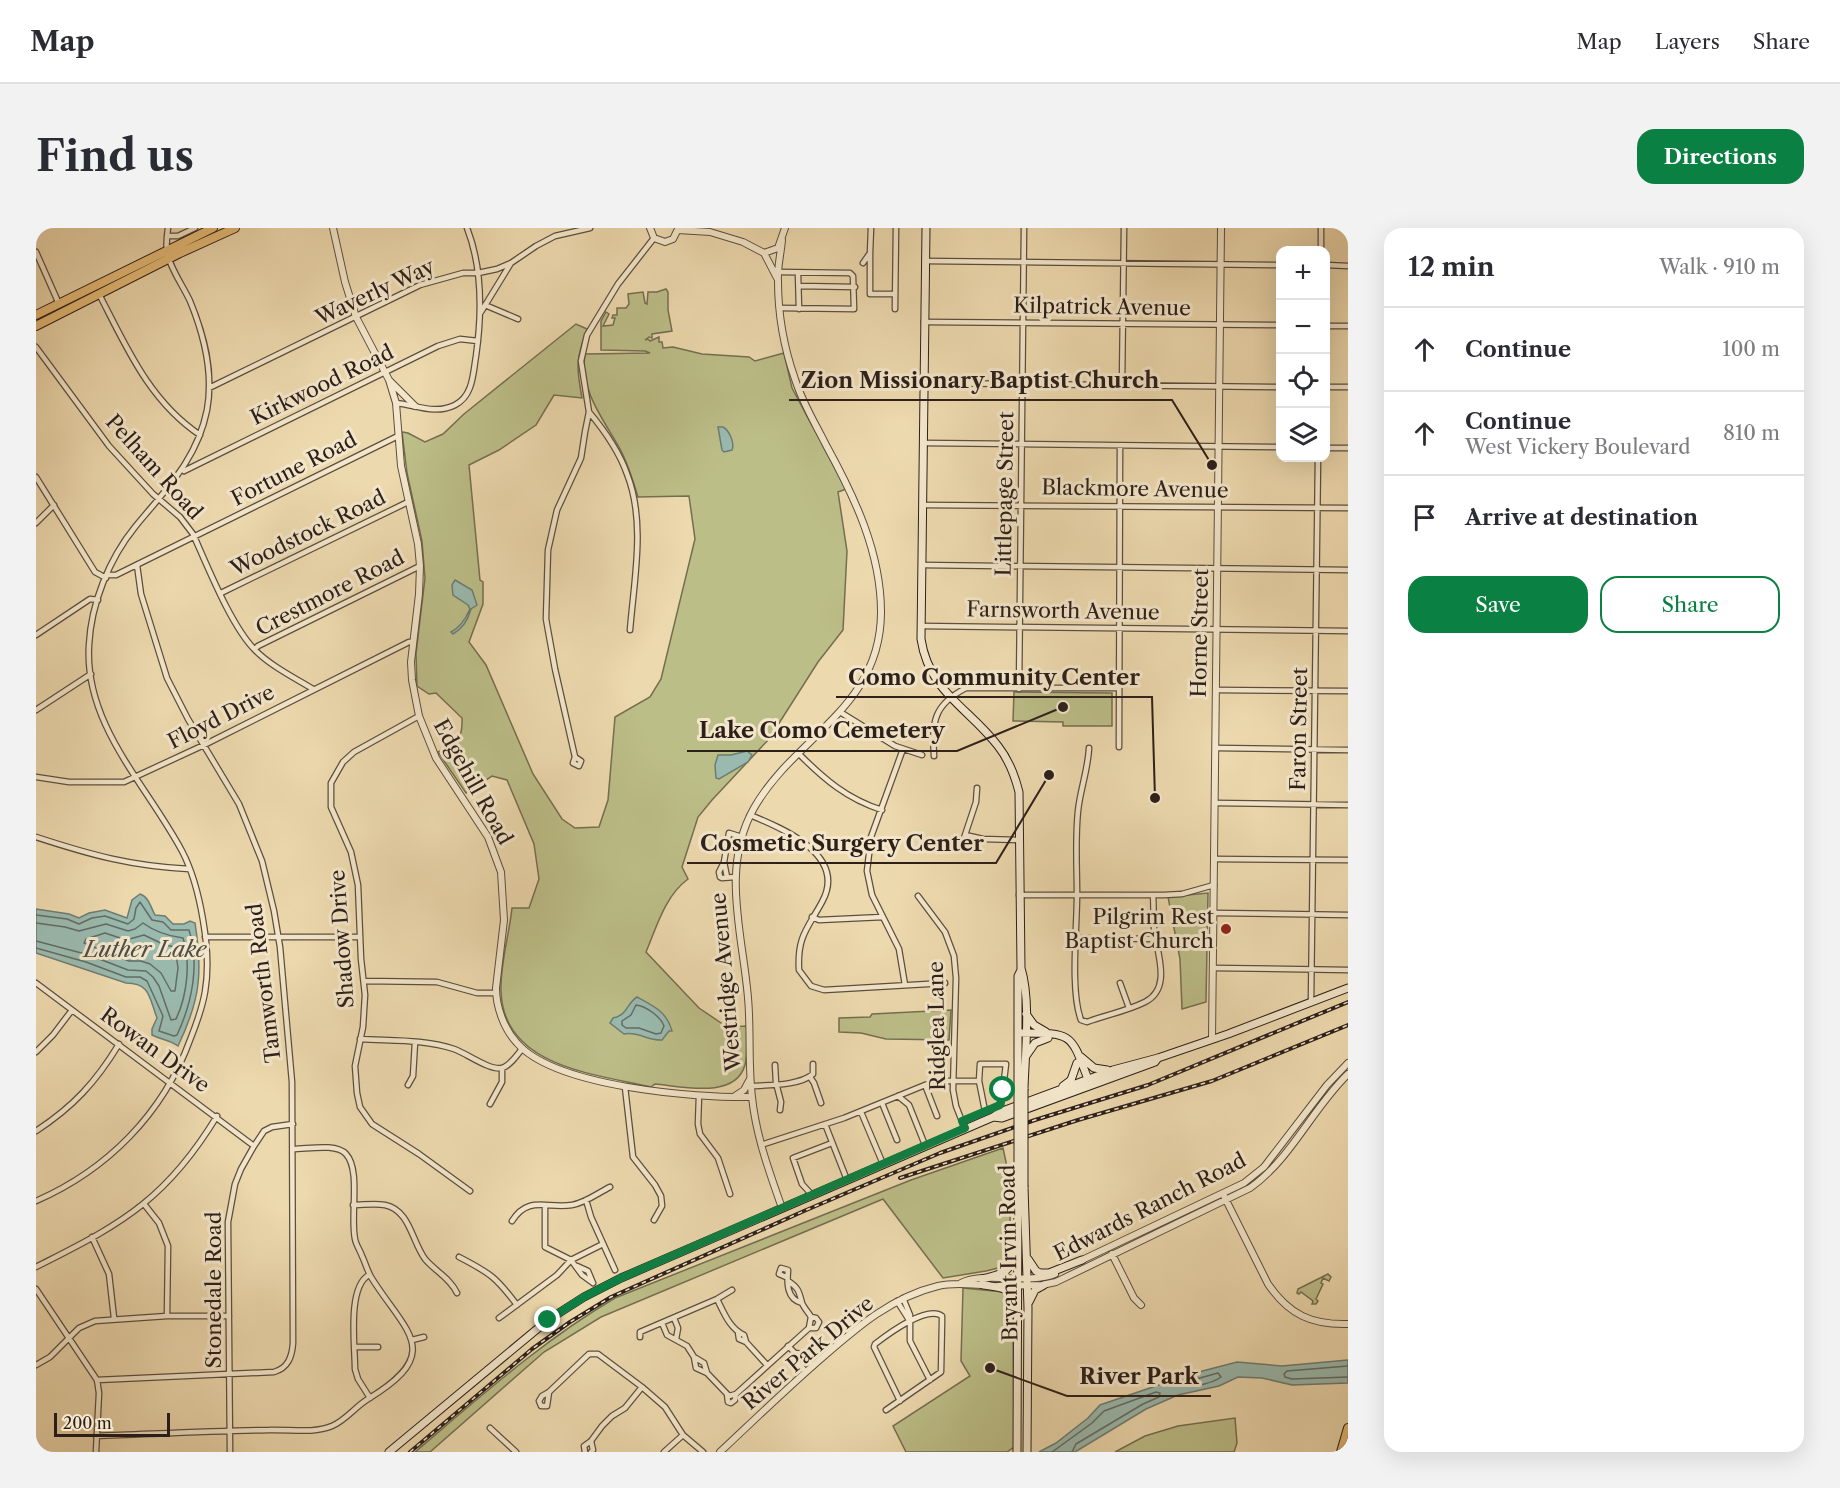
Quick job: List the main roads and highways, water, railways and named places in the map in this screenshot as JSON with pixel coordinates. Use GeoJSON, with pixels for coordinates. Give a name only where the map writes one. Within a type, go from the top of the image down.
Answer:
{"type":"FeatureCollection","features":[{"type":"Feature","properties":{"kind":"highway"},"geometry":{"type":"LineString","coordinates":[[1341,1451],[1348,1428]]}},
{"type":"Feature","properties":{"kind":"main road"},"geometry":{"type":"LineString","coordinates":[[36,315],[61,308],[97,291],[168,255],[213,228]]}},
{"type":"Feature","properties":{"kind":"main road"},"geometry":{"type":"LineString","coordinates":[[168,255],[235,228]]}},
{"type":"Feature","properties":{"kind":"main road"},"geometry":{"type":"LineString","coordinates":[[926,228],[921,566],[923,650],[938,684],[991,738],[1007,760],[1019,792],[1021,970],[1024,976],[1026,1013],[1022,1035],[1021,1089]]}},
{"type":"Feature","properties":{"kind":"main road"},"geometry":{"type":"LineString","coordinates":[[36,326],[61,308]]}},
{"type":"Feature","properties":{"kind":"main road"},"geometry":{"type":"LineString","coordinates":[[1021,970],[1018,976],[1025,1058],[1021,1089]]}},
{"type":"Feature","properties":{"kind":"main road"},"geometry":{"type":"LineString","coordinates":[[389,1452],[534,1331],[596,1291],[884,1164],[963,1125],[1002,1118],[1113,1070],[1158,1058],[1348,988]]}},
{"type":"Feature","properties":{"kind":"main road"},"geometry":{"type":"LineString","coordinates":[[1026,1013],[1034,1024],[1048,1035],[1067,1043],[1072,1049],[1086,1083]]}},
{"type":"Feature","properties":{"kind":"main road"},"geometry":{"type":"LineString","coordinates":[[1022,1035],[1067,1037],[1076,1047],[1086,1083]]}},
{"type":"Feature","properties":{"kind":"main road"},"geometry":{"type":"LineString","coordinates":[[1025,1058],[1035,1043],[1048,1035]]}},
{"type":"Feature","properties":{"kind":"main road"},"geometry":{"type":"LineString","coordinates":[[1079,1055],[1094,1068],[1113,1070]]}},
{"type":"Feature","properties":{"kind":"main road"},"geometry":{"type":"LineString","coordinates":[[1045,1095],[1155,1062],[1158,1058]]}},
{"type":"Feature","properties":{"kind":"main road"},"geometry":{"type":"LineString","coordinates":[[993,1118],[1000,1112],[1060,1088],[1071,1080],[1077,1063]]}},
{"type":"Feature","properties":{"kind":"main road","name":"Bryant Irvin Road"},"geometry":{"type":"LineString","coordinates":[[1017,1452],[1017,1306],[1026,1252],[1022,1187],[1021,1089]]}},
{"type":"Feature","properties":{"kind":"main road","name":"Bryant Irvin Road"},"geometry":{"type":"LineString","coordinates":[[1022,1187],[1017,1227],[1022,1282],[1028,1308],[1027,1452]]}},
{"type":"Feature","properties":{"kind":"main road"},"geometry":{"type":"LineString","coordinates":[[1017,1227],[1010,1266],[1000,1274],[982,1282],[1008,1290],[1017,1306]]}},
{"type":"Feature","properties":{"kind":"main road"},"geometry":{"type":"LineString","coordinates":[[1026,1252],[1032,1268],[1040,1273],[1049,1273],[1082,1260]]}},
{"type":"Feature","properties":{"kind":"main road"},"geometry":{"type":"LineString","coordinates":[[1028,1308],[1034,1292],[1044,1285]]}},
{"type":"Feature","properties":{"kind":"water"},"geometry":{"type":"Polygon","coordinates":[[[718,427],[723,427],[729,434],[733,444],[732,450],[724,452],[722,450],[718,427]]]}},
{"type":"Feature","properties":{"kind":"water"},"geometry":{"type":"Polygon","coordinates":[[[455,580],[472,590],[477,605],[471,609],[462,627],[453,634],[451,632],[463,622],[470,609],[468,605],[453,595],[452,585],[455,580]]]}},
{"type":"Feature","properties":{"kind":"water"},"geometry":{"type":"Polygon","coordinates":[[[747,751],[752,755],[748,762],[719,779],[716,778],[715,765],[718,755],[747,751]]]}},
{"type":"Feature","properties":{"kind":"water","name":"Luther Lake"},"geometry":{"type":"Polygon","coordinates":[[[140,894],[148,900],[155,915],[165,916],[173,924],[184,924],[190,921],[195,923],[199,957],[198,986],[191,1014],[178,1046],[152,1035],[157,1018],[148,993],[140,986],[36,953],[36,909],[69,914],[79,918],[89,913],[105,910],[127,918],[132,900],[140,894]]]}},
{"type":"Feature","properties":{"kind":"water"},"geometry":{"type":"Polygon","coordinates":[[[637,997],[663,1014],[670,1024],[672,1031],[669,1031],[662,1040],[624,1034],[610,1023],[613,1018],[622,1014],[637,997]]]}},
{"type":"Feature","properties":{"kind":"water"},"geometry":{"type":"Polygon","coordinates":[[[1348,1360],[1348,1383],[1292,1385],[1262,1378],[1238,1377],[1219,1386],[1178,1395],[1146,1409],[1075,1452],[1039,1452],[1056,1443],[1088,1418],[1100,1405],[1191,1374],[1237,1362],[1282,1366],[1348,1360]]]}},
{"type":"Feature","properties":{"kind":"railway"},"geometry":{"type":"LineString","coordinates":[[410,1452],[532,1349],[611,1297],[940,1153],[1035,1120],[1148,1085],[1348,1002]]}},
{"type":"Feature","properties":{"kind":"railway"},"geometry":{"type":"LineString","coordinates":[[900,1178],[1078,1120],[1212,1081],[1348,1025]]}},
{"type":"Feature","properties":{"kind":"place","name":"Zion Missionary Baptist Church"},"geometry":{"type":"Point","coordinates":[1212,465]}},
{"type":"Feature","properties":{"kind":"place","name":"Lake Como Cemetery"},"geometry":{"type":"Point","coordinates":[1063,707]}},
{"type":"Feature","properties":{"kind":"place","name":"Cosmetic Surgery Center"},"geometry":{"type":"Point","coordinates":[1049,775]}},
{"type":"Feature","properties":{"kind":"place","name":"Como Community Center"},"geometry":{"type":"Point","coordinates":[1155,798]}},
{"type":"Feature","properties":{"kind":"place","name":"Pilgrim Rest Baptist Church"},"geometry":{"type":"Point","coordinates":[1226,929]}},
{"type":"Feature","properties":{"kind":"place","name":"River Park"},"geometry":{"type":"Point","coordinates":[990,1368]}}]}
